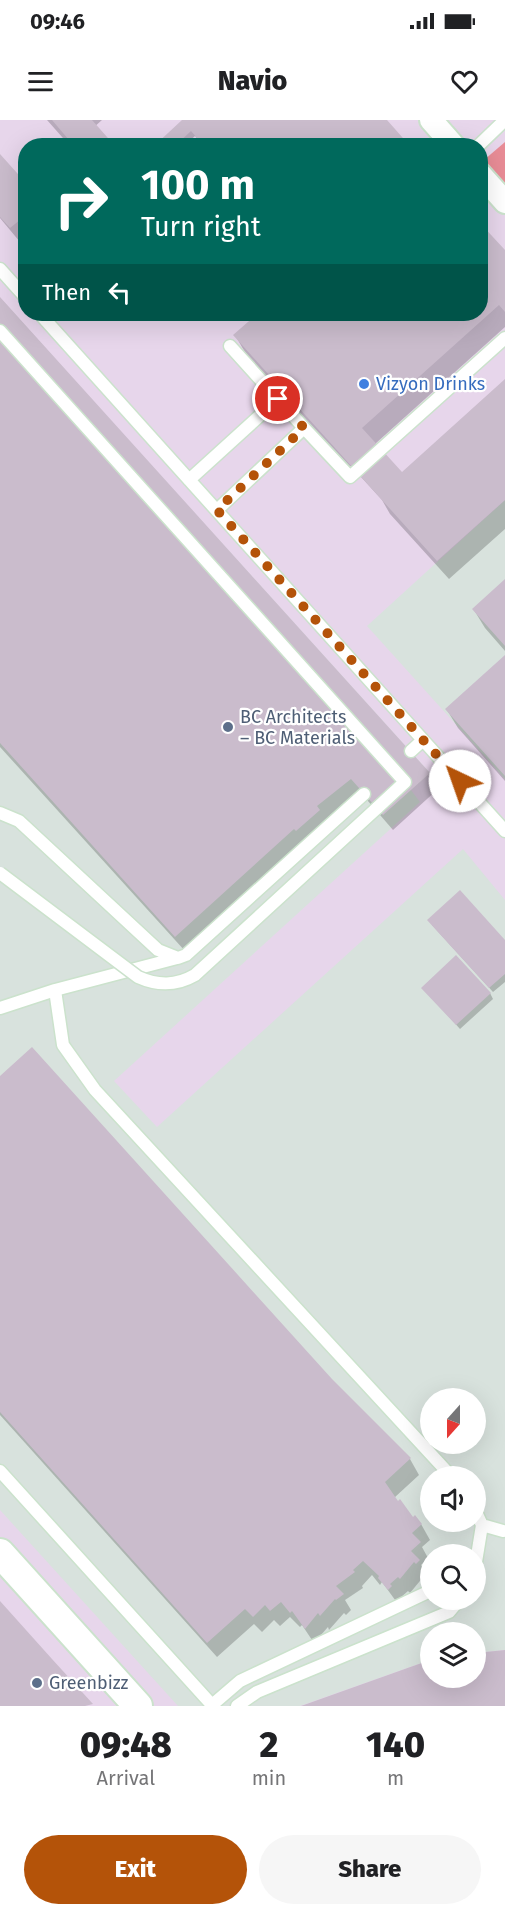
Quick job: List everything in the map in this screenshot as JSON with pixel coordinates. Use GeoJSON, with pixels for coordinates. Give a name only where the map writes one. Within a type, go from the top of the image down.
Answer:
{"type":"FeatureCollection","features":[{"type":"Feature","properties":{"kind":"street"},"geometry":{"type":"LineString","coordinates":[[431,120],[447,138]]}},
{"type":"Feature","properties":{"kind":"street"},"geometry":{"type":"LineString","coordinates":[[488,183],[505,202]]}},
{"type":"Feature","properties":{"kind":"street"},"geometry":{"type":"LineString","coordinates":[[0,1553],[138,1706]]}},
{"type":"Feature","properties":{"kind":"lane"},"geometry":{"type":"LineString","coordinates":[[486,138],[505,120]]}},
{"type":"Feature","properties":{"kind":"lane"},"geometry":{"type":"LineString","coordinates":[[0,269],[18,289]]}},
{"type":"Feature","properties":{"kind":"lane"},"geometry":{"type":"LineString","coordinates":[[46,321],[505,831]]}},
{"type":"Feature","properties":{"kind":"lane"},"geometry":{"type":"LineString","coordinates":[[0,331],[405,782],[195,975],[173,983],[162,984],[138,977],[0,873]]}},
{"type":"Feature","properties":{"kind":"lane"},"geometry":{"type":"LineString","coordinates":[[230,346],[350,477],[505,338]]}},
{"type":"Feature","properties":{"kind":"lane"},"geometry":{"type":"LineString","coordinates":[[189,480],[278,399]]}},
{"type":"Feature","properties":{"kind":"lane"},"geometry":{"type":"LineString","coordinates":[[217,510],[304,428]]}},
{"type":"Feature","properties":{"kind":"lane"},"geometry":{"type":"LineString","coordinates":[[411,751],[423,740]]}},
{"type":"Feature","properties":{"kind":"lane"},"geometry":{"type":"LineString","coordinates":[[0,1008],[56,990],[186,955],[364,794]]}},
{"type":"Feature","properties":{"kind":"lane"},"geometry":{"type":"LineString","coordinates":[[0,813],[19,821],[158,950],[178,958]]}},
{"type":"Feature","properties":{"kind":"lane"},"geometry":{"type":"LineString","coordinates":[[56,990],[63,1045],[95,1090],[443,1466]]}},
{"type":"Feature","properties":{"kind":"lane"},"geometry":{"type":"LineString","coordinates":[[0,1471],[212,1705],[240,1681],[420,1596]]}},
{"type":"Feature","properties":{"kind":"lane"},"geometry":{"type":"LineString","coordinates":[[486,1526],[503,1531]]}},
{"type":"Feature","properties":{"kind":"lane"},"geometry":{"type":"LineString","coordinates":[[237,1706],[256,1692],[451,1610]]}},
{"type":"Feature","properties":{"kind":"shaded area"},"geometry":{"type":"Polygon","coordinates":[[[505,142],[505,184],[488,165],[488,157],[505,142]]]}},
{"type":"Feature","properties":{"kind":"shaded area"},"geometry":{"type":"Polygon","coordinates":[[[0,298],[18,318],[18,321],[21,321],[430,773],[411,790],[420,802],[114,1081],[157,1127],[463,849],[505,900],[505,1650],[486,1652],[486,1622],[420,1622],[420,1664],[300,1706],[178,1706],[0,1510],[0,298]]]}},
{"type":"Feature","properties":{"kind":"shaded area"},"geometry":{"type":"Polygon","coordinates":[[[505,500],[505,779],[367,626],[505,500]]]}},
{"type":"Feature","properties":{"kind":"building"},"geometry":{"type":"Polygon","coordinates":[[[52,120],[92,120],[108,138],[67,138],[52,120]]]}},
{"type":"Feature","properties":{"kind":"building"},"geometry":{"type":"Polygon","coordinates":[[[182,120],[387,120],[403,138],[197,138],[191,131],[184,138],[163,138],[182,120]]]}},
{"type":"Feature","properties":{"kind":"building"},"geometry":{"type":"Polygon","coordinates":[[[0,154],[18,174],[18,222],[10,228],[0,217],[0,154]]]}},
{"type":"Feature","properties":{"kind":"building"},"geometry":{"type":"Polygon","coordinates":[[[488,232],[505,250],[505,312],[499,305],[488,315],[488,232]]]}},
{"type":"Feature","properties":{"kind":"building"},"geometry":{"type":"Polygon","coordinates":[[[0,297],[18,317],[18,321],[22,321],[430,773],[383,815],[351,779],[317,806],[320,810],[296,831],[294,829],[175,937],[0,743],[0,297]]]}},
{"type":"Feature","properties":{"kind":"building"},"geometry":{"type":"Polygon","coordinates":[[[249,321],[481,321],[362,428],[402,472],[505,379],[505,500],[437,561],[233,335],[249,321]]]}},
{"type":"Feature","properties":{"kind":"building"},"geometry":{"type":"Polygon","coordinates":[[[505,579],[505,646],[472,609],[505,579]]]}},
{"type":"Feature","properties":{"kind":"building"},"geometry":{"type":"Polygon","coordinates":[[[505,655],[505,776],[445,709],[505,655]]]}},
{"type":"Feature","properties":{"kind":"building"},"geometry":{"type":"Polygon","coordinates":[[[460,890],[505,940],[505,974],[489,988],[427,920],[460,890]]]}},
{"type":"Feature","properties":{"kind":"building"},"geometry":{"type":"Polygon","coordinates":[[[456,955],[491,993],[456,1025],[421,988],[456,955]]]}},
{"type":"Feature","properties":{"kind":"building"},"geometry":{"type":"Polygon","coordinates":[[[32,1047],[332,1379],[411,1458],[385,1482],[398,1501],[400,1499],[413,1517],[415,1515],[420,1521],[420,1526],[412,1533],[421,1542],[411,1551],[420,1560],[416,1564],[414,1562],[400,1579],[398,1577],[390,1584],[392,1586],[388,1590],[378,1578],[379,1576],[363,1561],[353,1570],[355,1572],[336,1586],[344,1594],[335,1599],[320,1616],[318,1613],[305,1629],[292,1611],[290,1613],[281,1602],[270,1611],[265,1605],[253,1617],[245,1609],[207,1643],[0,1412],[0,1076],[32,1047]]]}},
{"type":"Feature","properties":{"kind":"building","name":"Greenbizz"},"geometry":{"type":"Polygon","coordinates":[[[0,1601],[93,1704],[85,1706],[0,1706],[0,1601]]]}},
{"type":"Feature","properties":{"kind":"building"},"geometry":{"type":"Polygon","coordinates":[[[505,1650],[505,1706],[301,1706],[420,1664],[420,1688],[486,1688],[486,1652],[505,1650]]]}},
{"type":"Feature","properties":{"kind":"place","name":"Vizyon Drinks"},"geometry":{"type":"Point","coordinates":[364,384]}},
{"type":"Feature","properties":{"kind":"place","name":"BC Architects – BC Materials"},"geometry":{"type":"Point","coordinates":[228,727]}},
{"type":"Feature","properties":{"kind":"place","name":"Greenbizz"},"geometry":{"type":"Point","coordinates":[37,1683]}},
{"type":"Feature","properties":{"kind":"route"},"geometry":{"type":"LineString","coordinates":[[278,399],[304,428],[217,510],[460,781]]}}]}
